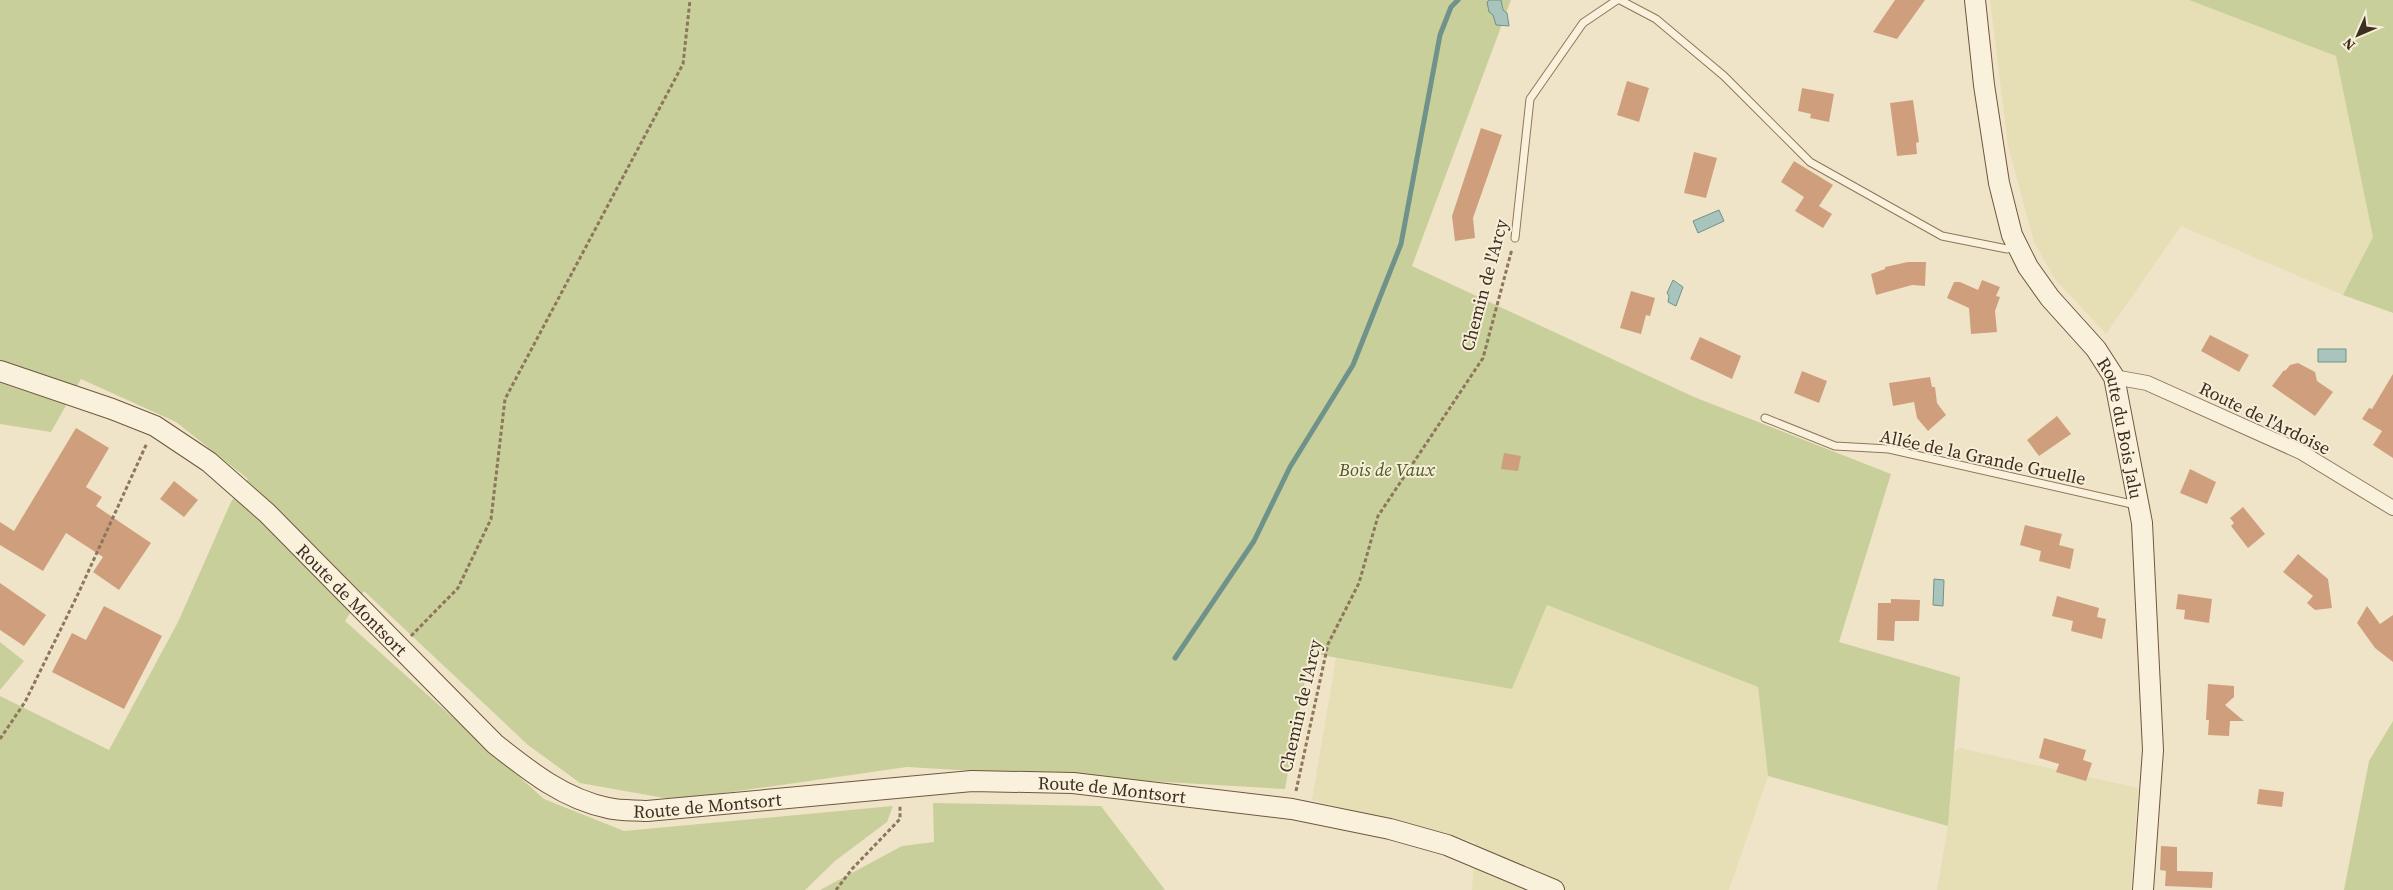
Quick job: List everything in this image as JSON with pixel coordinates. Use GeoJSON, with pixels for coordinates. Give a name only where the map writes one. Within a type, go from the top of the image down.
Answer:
{"type":"FeatureCollection","features":[{"type":"Feature","properties":{"kind":"street","name":"Route du Bois Jalu"},"geometry":{"type":"LineString","coordinates":[[1975,0],[1984,84],[1999,183],[2016,247],[2050,298],[2096,349],[2114,377],[2142,523],[2153,750],[2143,890]]}},
{"type":"Feature","properties":{"kind":"street","name":"Route de Montsort"},"geometry":{"type":"LineString","coordinates":[[0,371],[112,409],[154,426],[209,462],[267,513],[494,744],[534,775],[574,797],[609,808],[656,810],[972,781],[1073,783],[1292,808],[1390,829],[1447,845],[1554,890]]}},
{"type":"Feature","properties":{"kind":"street","name":"Route de l'Ardoise"},"geometry":{"type":"LineString","coordinates":[[2114,377],[2147,383],[2301,452],[2393,508]]}},
{"type":"Feature","properties":{"kind":"lane","name":"Chemin de l'Arcy"},"geometry":{"type":"LineString","coordinates":[[1515,238],[1530,99],[1583,23],[1618,0],[1656,19],[1724,76],[1810,162],[1942,236],[2007,249],[2016,247]]}},
{"type":"Feature","properties":{"kind":"lane","name":"Allée de la Grande Gruelle"},"geometry":{"type":"LineString","coordinates":[[1765,418],[1835,446],[1889,449],[2138,506]]}},
{"type":"Feature","properties":{"kind":"path"},"geometry":{"type":"LineString","coordinates":[[400,647],[458,588],[491,519],[505,399],[683,64],[690,0]]}},
{"type":"Feature","properties":{"kind":"path","name":"Chemin de l'Arcy"},"geometry":{"type":"LineString","coordinates":[[1292,808],[1328,644],[1360,583],[1378,516],[1482,358],[1515,238]]}},
{"type":"Feature","properties":{"kind":"path"},"geometry":{"type":"LineString","coordinates":[[0,738],[26,702],[78,594],[154,426]]}},
{"type":"Feature","properties":{"kind":"path"},"geometry":{"type":"LineString","coordinates":[[836,890],[852,869],[900,819],[901,788]]}},
{"type":"Feature","properties":{"kind":"shaded area"},"geometry":{"type":"Polygon","coordinates":[[[1990,0],[2189,0],[2336,56],[2373,237],[2343,295],[2181,226],[2106,334],[2055,279],[2034,242],[2008,146],[1990,0]]]}},
{"type":"Feature","properties":{"kind":"shaded area"},"geometry":{"type":"Polygon","coordinates":[[[1547,605],[1758,687],[1768,776],[1729,890],[1472,890],[1475,842],[1312,800],[1336,658],[1512,689],[1547,605]]]}},
{"type":"Feature","properties":{"kind":"shaded area"},"geometry":{"type":"Polygon","coordinates":[[[1960,748],[2138,788],[2131,890],[1937,890],[1948,826],[1954,752],[1960,748]]]}},
{"type":"Feature","properties":{"kind":"green space","name":"Bois de Vaux"},"geometry":{"type":"Polygon","coordinates":[[[0,0],[1511,0],[1412,266],[1694,397],[1891,474],[1839,642],[1960,677],[1948,826],[1768,776],[1758,687],[1547,605],[1512,689],[1310,653],[1285,789],[907,767],[675,800],[580,783],[528,745],[364,591],[345,621],[544,799],[624,831],[893,806],[887,822],[835,861],[805,890],[0,890],[0,696],[109,750],[178,622],[231,502],[248,479],[176,422],[81,379],[51,432],[0,424],[0,0]]]}},
{"type":"Feature","properties":{"kind":"green space"},"geometry":{"type":"Polygon","coordinates":[[[2189,0],[2393,0],[2393,313],[2343,295],[2373,237],[2336,56],[2189,0]]]}},
{"type":"Feature","properties":{"kind":"green space"},"geometry":{"type":"Polygon","coordinates":[[[0,642],[24,661],[0,690],[0,642]]]}},
{"type":"Feature","properties":{"kind":"green space"},"geometry":{"type":"Polygon","coordinates":[[[2393,721],[2393,890],[2344,890],[2369,761],[2393,721]]]}},
{"type":"Feature","properties":{"kind":"green space"},"geometry":{"type":"Polygon","coordinates":[[[933,803],[1101,806],[1165,890],[820,890],[902,846],[934,842],[933,803]]]}},
{"type":"Feature","properties":{"kind":"water"},"geometry":{"type":"Polygon","coordinates":[[[1489,0],[1501,0],[1503,10],[1507,13],[1509,26],[1496,25],[1493,15],[1489,12],[1487,2],[1489,0]]]}},
{"type":"Feature","properties":{"kind":"water"},"geometry":{"type":"Polygon","coordinates":[[[1719,210],[1724,221],[1698,233],[1693,221],[1719,210]]]}},
{"type":"Feature","properties":{"kind":"water"},"geometry":{"type":"Polygon","coordinates":[[[1673,280],[1683,287],[1676,306],[1668,302],[1669,296],[1667,293],[1673,280]]]}},
{"type":"Feature","properties":{"kind":"water"},"geometry":{"type":"Polygon","coordinates":[[[2318,349],[2346,349],[2346,362],[2318,362],[2318,349]]]}},
{"type":"Feature","properties":{"kind":"water"},"geometry":{"type":"Polygon","coordinates":[[[1934,579],[1944,580],[1943,606],[1933,605],[1934,579]]]}},
{"type":"Feature","properties":{"kind":"building"},"geometry":{"type":"Polygon","coordinates":[[[1895,0],[1925,0],[1897,39],[1873,32],[1895,0]]]}},
{"type":"Feature","properties":{"kind":"building"},"geometry":{"type":"Polygon","coordinates":[[[1627,81],[1649,88],[1639,122],[1617,115],[1627,81]]]}},
{"type":"Feature","properties":{"kind":"building"},"geometry":{"type":"Polygon","coordinates":[[[1802,88],[1834,94],[1829,122],[1810,118],[1811,114],[1798,111],[1802,88]]]}},
{"type":"Feature","properties":{"kind":"building"},"geometry":{"type":"Polygon","coordinates":[[[1913,100],[1919,142],[1916,143],[1917,154],[1897,156],[1890,103],[1913,100]]]}},
{"type":"Feature","properties":{"kind":"building"},"geometry":{"type":"Polygon","coordinates":[[[1481,128],[1502,135],[1473,218],[1475,238],[1455,241],[1452,216],[1481,128]]]}},
{"type":"Feature","properties":{"kind":"building"},"geometry":{"type":"Polygon","coordinates":[[[1694,152],[1717,158],[1706,198],[1684,193],[1694,152]]]}},
{"type":"Feature","properties":{"kind":"building"},"geometry":{"type":"Polygon","coordinates":[[[1794,161],[1833,185],[1819,206],[1832,214],[1823,228],[1795,211],[1804,197],[1781,182],[1794,161]]]}},
{"type":"Feature","properties":{"kind":"building"},"geometry":{"type":"Polygon","coordinates":[[[1908,262],[1926,262],[1925,286],[1912,285],[1876,295],[1871,274],[1885,269],[1885,267],[1908,262]]]}},
{"type":"Feature","properties":{"kind":"building"},"geometry":{"type":"Polygon","coordinates":[[[1982,280],[2000,287],[1996,296],[2000,297],[1995,311],[1997,332],[1971,334],[1969,308],[1947,298],[1954,282],[1960,282],[1978,290],[1982,280]]]}},
{"type":"Feature","properties":{"kind":"building"},"geometry":{"type":"Polygon","coordinates":[[[1631,291],[1655,298],[1650,316],[1646,315],[1641,334],[1620,328],[1631,291]]]}},
{"type":"Feature","properties":{"kind":"building"},"geometry":{"type":"Polygon","coordinates":[[[2210,335],[2249,355],[2239,372],[2201,351],[2210,335]]]}},
{"type":"Feature","properties":{"kind":"building"},"geometry":{"type":"Polygon","coordinates":[[[1700,337],[1741,356],[1732,379],[1690,359],[1700,337]]]}},
{"type":"Feature","properties":{"kind":"building"},"geometry":{"type":"Polygon","coordinates":[[[2298,363],[2315,372],[2317,381],[2333,392],[2315,416],[2272,386],[2284,370],[2290,365],[2298,363]]]}},
{"type":"Feature","properties":{"kind":"building"},"geometry":{"type":"Polygon","coordinates":[[[1802,371],[1827,381],[1819,403],[1794,393],[1802,371]]]}},
{"type":"Feature","properties":{"kind":"building"},"geometry":{"type":"Polygon","coordinates":[[[2393,374],[2393,458],[2373,445],[2382,431],[2362,419],[2369,408],[2372,409],[2393,374]]]}},
{"type":"Feature","properties":{"kind":"building"},"geometry":{"type":"Polygon","coordinates":[[[1930,377],[1932,387],[1935,387],[1937,403],[1946,415],[1928,431],[1917,418],[1914,402],[1893,406],[1889,383],[1930,377]]]}},
{"type":"Feature","properties":{"kind":"building"},"geometry":{"type":"Polygon","coordinates":[[[2057,416],[2071,434],[2039,456],[2027,440],[2057,416]]]}},
{"type":"Feature","properties":{"kind":"building"},"geometry":{"type":"Polygon","coordinates":[[[76,428],[109,448],[86,487],[102,497],[96,506],[151,543],[119,590],[93,572],[103,557],[66,533],[43,571],[0,545],[0,522],[14,531],[76,428]]]}},
{"type":"Feature","properties":{"kind":"building"},"geometry":{"type":"Polygon","coordinates":[[[1504,453],[1521,456],[1518,471],[1501,469],[1504,453]]]}},
{"type":"Feature","properties":{"kind":"building"},"geometry":{"type":"Polygon","coordinates":[[[2190,469],[2216,482],[2207,504],[2180,493],[2190,469]]]}},
{"type":"Feature","properties":{"kind":"building"},"geometry":{"type":"Polygon","coordinates":[[[174,481],[198,500],[184,517],[160,499],[174,481]]]}},
{"type":"Feature","properties":{"kind":"building"},"geometry":{"type":"Polygon","coordinates":[[[2243,507],[2265,534],[2248,548],[2231,526],[2234,523],[2230,518],[2243,507]]]}},
{"type":"Feature","properties":{"kind":"building"},"geometry":{"type":"Polygon","coordinates":[[[2025,525],[2062,534],[2059,545],[2074,549],[2070,569],[2039,561],[2041,551],[2020,545],[2025,525]]]}},
{"type":"Feature","properties":{"kind":"building"},"geometry":{"type":"Polygon","coordinates":[[[2298,554],[2328,579],[2332,608],[2315,610],[2307,603],[2313,596],[2283,572],[2298,554]]]}},
{"type":"Feature","properties":{"kind":"building"},"geometry":{"type":"Polygon","coordinates":[[[0,583],[46,615],[24,646],[0,630],[0,583]]]}},
{"type":"Feature","properties":{"kind":"building"},"geometry":{"type":"Polygon","coordinates":[[[2178,594],[2212,599],[2209,623],[2184,619],[2185,610],[2176,609],[2178,594]]]}},
{"type":"Feature","properties":{"kind":"building"},"geometry":{"type":"Polygon","coordinates":[[[2057,596],[2099,608],[2097,617],[2106,619],[2102,639],[2071,631],[2073,621],[2052,616],[2057,596]]]}},
{"type":"Feature","properties":{"kind":"building"},"geometry":{"type":"Polygon","coordinates":[[[1891,599],[1920,600],[1919,621],[1895,621],[1894,641],[1877,640],[1878,603],[1891,603],[1891,599]]]}},
{"type":"Feature","properties":{"kind":"building"},"geometry":{"type":"Polygon","coordinates":[[[104,606],[162,636],[124,709],[52,672],[72,633],[86,640],[104,606]]]}},
{"type":"Feature","properties":{"kind":"building"},"geometry":{"type":"Polygon","coordinates":[[[2367,606],[2380,624],[2393,615],[2393,662],[2375,648],[2357,623],[2367,606]]]}},
{"type":"Feature","properties":{"kind":"building"},"geometry":{"type":"Polygon","coordinates":[[[2208,684],[2234,686],[2234,697],[2225,705],[2244,721],[2230,721],[2229,736],[2208,735],[2209,720],[2206,720],[2208,684]]]}},
{"type":"Feature","properties":{"kind":"building"},"geometry":{"type":"Polygon","coordinates":[[[2044,738],[2086,750],[2083,760],[2092,763],[2086,781],[2056,772],[2059,764],[2039,758],[2044,738]]]}},
{"type":"Feature","properties":{"kind":"building"},"geometry":{"type":"Polygon","coordinates":[[[2259,789],[2284,792],[2282,807],[2257,804],[2259,789]]]}},
{"type":"Feature","properties":{"kind":"building"},"geometry":{"type":"Polygon","coordinates":[[[2161,846],[2177,847],[2177,871],[2213,872],[2212,888],[2165,886],[2166,871],[2160,870],[2161,846]]]}},
{"type":"Feature","properties":{"kind":"waterway"},"geometry":{"type":"LineString","coordinates":[[1175,658],[1254,541],[1290,467],[1353,365],[1401,244],[1440,35],[1451,7],[1458,0]]}}]}
